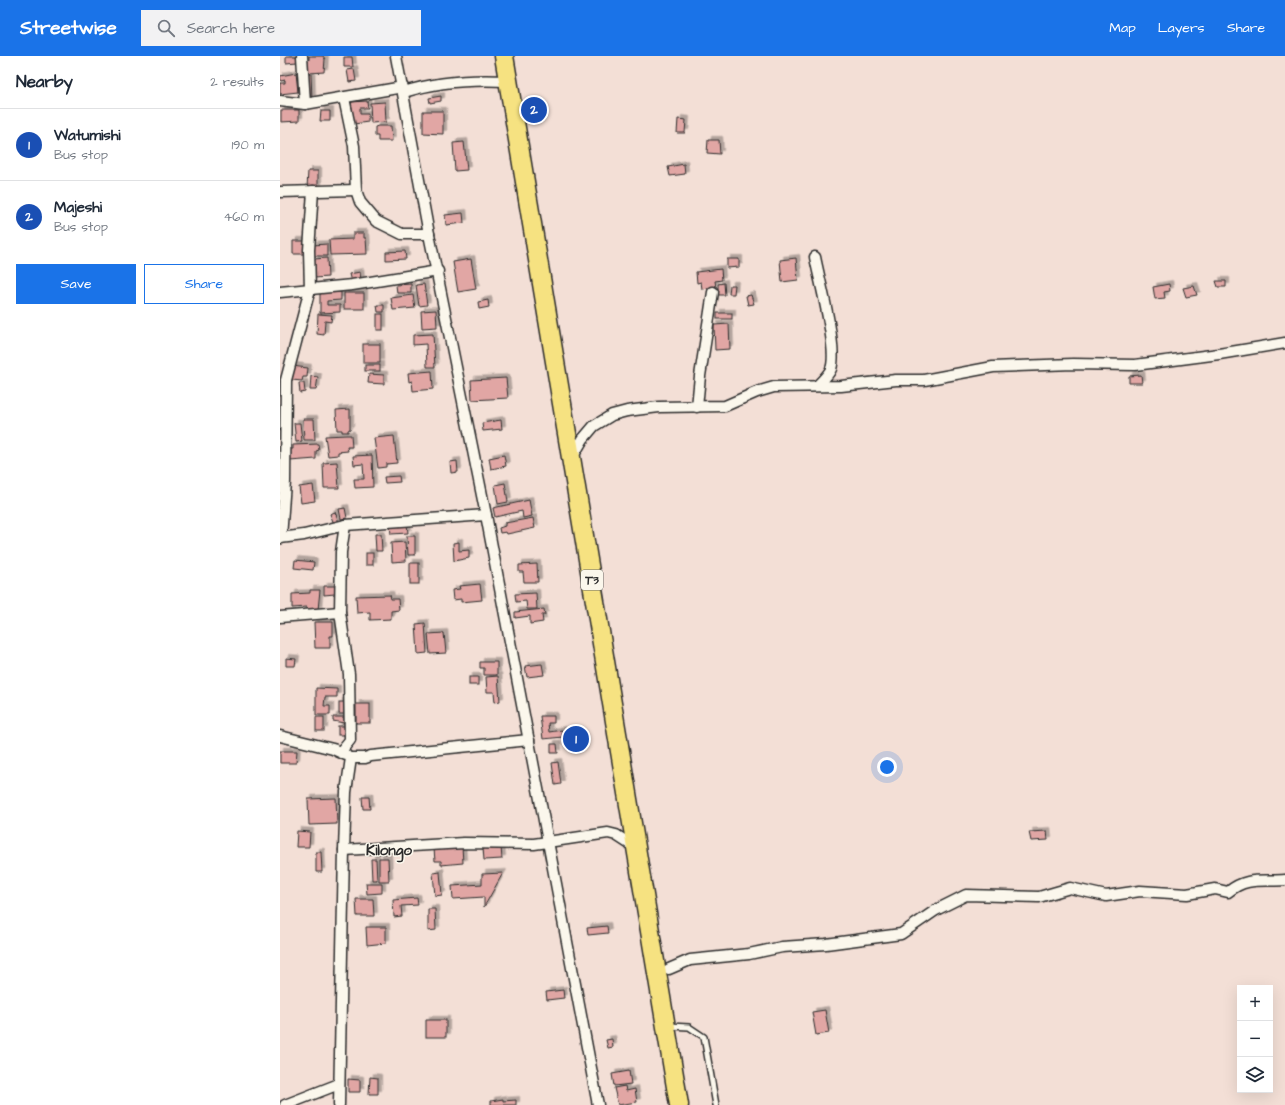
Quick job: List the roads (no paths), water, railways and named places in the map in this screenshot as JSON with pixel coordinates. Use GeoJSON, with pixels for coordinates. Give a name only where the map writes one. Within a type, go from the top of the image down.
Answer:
{"type":"FeatureCollection","features":[{"type":"Feature","properties":{"kind":"highway","name":"T3"},"geometry":{"type":"LineString","coordinates":[[504,56],[679,1105]]}},
{"type":"Feature","properties":{"kind":"street"},"geometry":{"type":"LineString","coordinates":[[302,56],[304,104]]}},
{"type":"Feature","properties":{"kind":"street"},"geometry":{"type":"LineString","coordinates":[[396,56],[549,842],[598,1105]]}},
{"type":"Feature","properties":{"kind":"street"},"geometry":{"type":"LineString","coordinates":[[280,101],[304,104],[403,90],[428,84],[478,79],[508,81]]}},
{"type":"Feature","properties":{"kind":"street"},"geometry":{"type":"LineString","coordinates":[[344,98],[354,146],[356,190],[360,202],[376,221],[402,234],[430,234]]}},
{"type":"Feature","properties":{"kind":"street"},"geometry":{"type":"LineString","coordinates":[[280,192],[356,190]]}},
{"type":"Feature","properties":{"kind":"street"},"geometry":{"type":"LineString","coordinates":[[313,191],[309,250],[310,289],[286,380],[285,482],[281,538],[304,536],[345,525],[486,515]]}},
{"type":"Feature","properties":{"kind":"street"},"geometry":{"type":"LineString","coordinates":[[815,257],[827,314],[833,362],[830,371],[818,386]]}},
{"type":"Feature","properties":{"kind":"street"},"geometry":{"type":"LineString","coordinates":[[280,292],[352,286],[438,271]]}},
{"type":"Feature","properties":{"kind":"street"},"geometry":{"type":"LineString","coordinates":[[697,406],[713,292]]}},
{"type":"Feature","properties":{"kind":"street"},"geometry":{"type":"LineString","coordinates":[[572,458],[583,439],[594,426],[612,415],[627,411],[659,407],[730,404],[757,392],[774,387],[859,385],[896,380],[924,380],[993,367],[1073,364],[1135,365],[1219,354],[1285,343]]}},
{"type":"Feature","properties":{"kind":"street"},"geometry":{"type":"LineString","coordinates":[[341,752],[350,740],[349,674],[340,612],[341,552],[345,525]]}},
{"type":"Feature","properties":{"kind":"street"},"geometry":{"type":"LineString","coordinates":[[280,617],[340,612]]}},
{"type":"Feature","properties":{"kind":"street"},"geometry":{"type":"LineString","coordinates":[[280,736],[341,752],[351,758],[365,758],[371,756],[529,740]]}},
{"type":"Feature","properties":{"kind":"street"},"geometry":{"type":"LineString","coordinates":[[339,1105],[342,1046],[346,792],[351,758]]}},
{"type":"Feature","properties":{"kind":"street"},"geometry":{"type":"LineString","coordinates":[[344,850],[464,843],[534,844],[608,832],[616,835],[636,848]]}},
{"type":"Feature","properties":{"kind":"street"},"geometry":{"type":"LineString","coordinates":[[669,969],[690,960],[749,954],[782,947],[826,944],[902,934],[936,910],[966,895],[1038,897],[1070,888],[1106,896],[1140,890],[1187,894],[1215,889],[1228,892],[1236,885],[1263,879],[1285,880]]}},
{"type":"Feature","properties":{"kind":"street"},"geometry":{"type":"LineString","coordinates":[[285,1105],[339,1084]]}},
{"type":"Feature","properties":{"kind":"lane"},"geometry":{"type":"LineString","coordinates":[[666,1026],[689,1027],[704,1037],[716,1105]]}},
{"type":"Feature","properties":{"kind":"place","name":"Majeshi"},"geometry":{"type":"Point","coordinates":[534,110]}},
{"type":"Feature","properties":{"kind":"place","name":"Watumishi"},"geometry":{"type":"Point","coordinates":[576,739]}},
{"type":"Feature","properties":{"kind":"district","name":"Kilongo"},"geometry":{"type":"Point","coordinates":[389,850]}}]}
